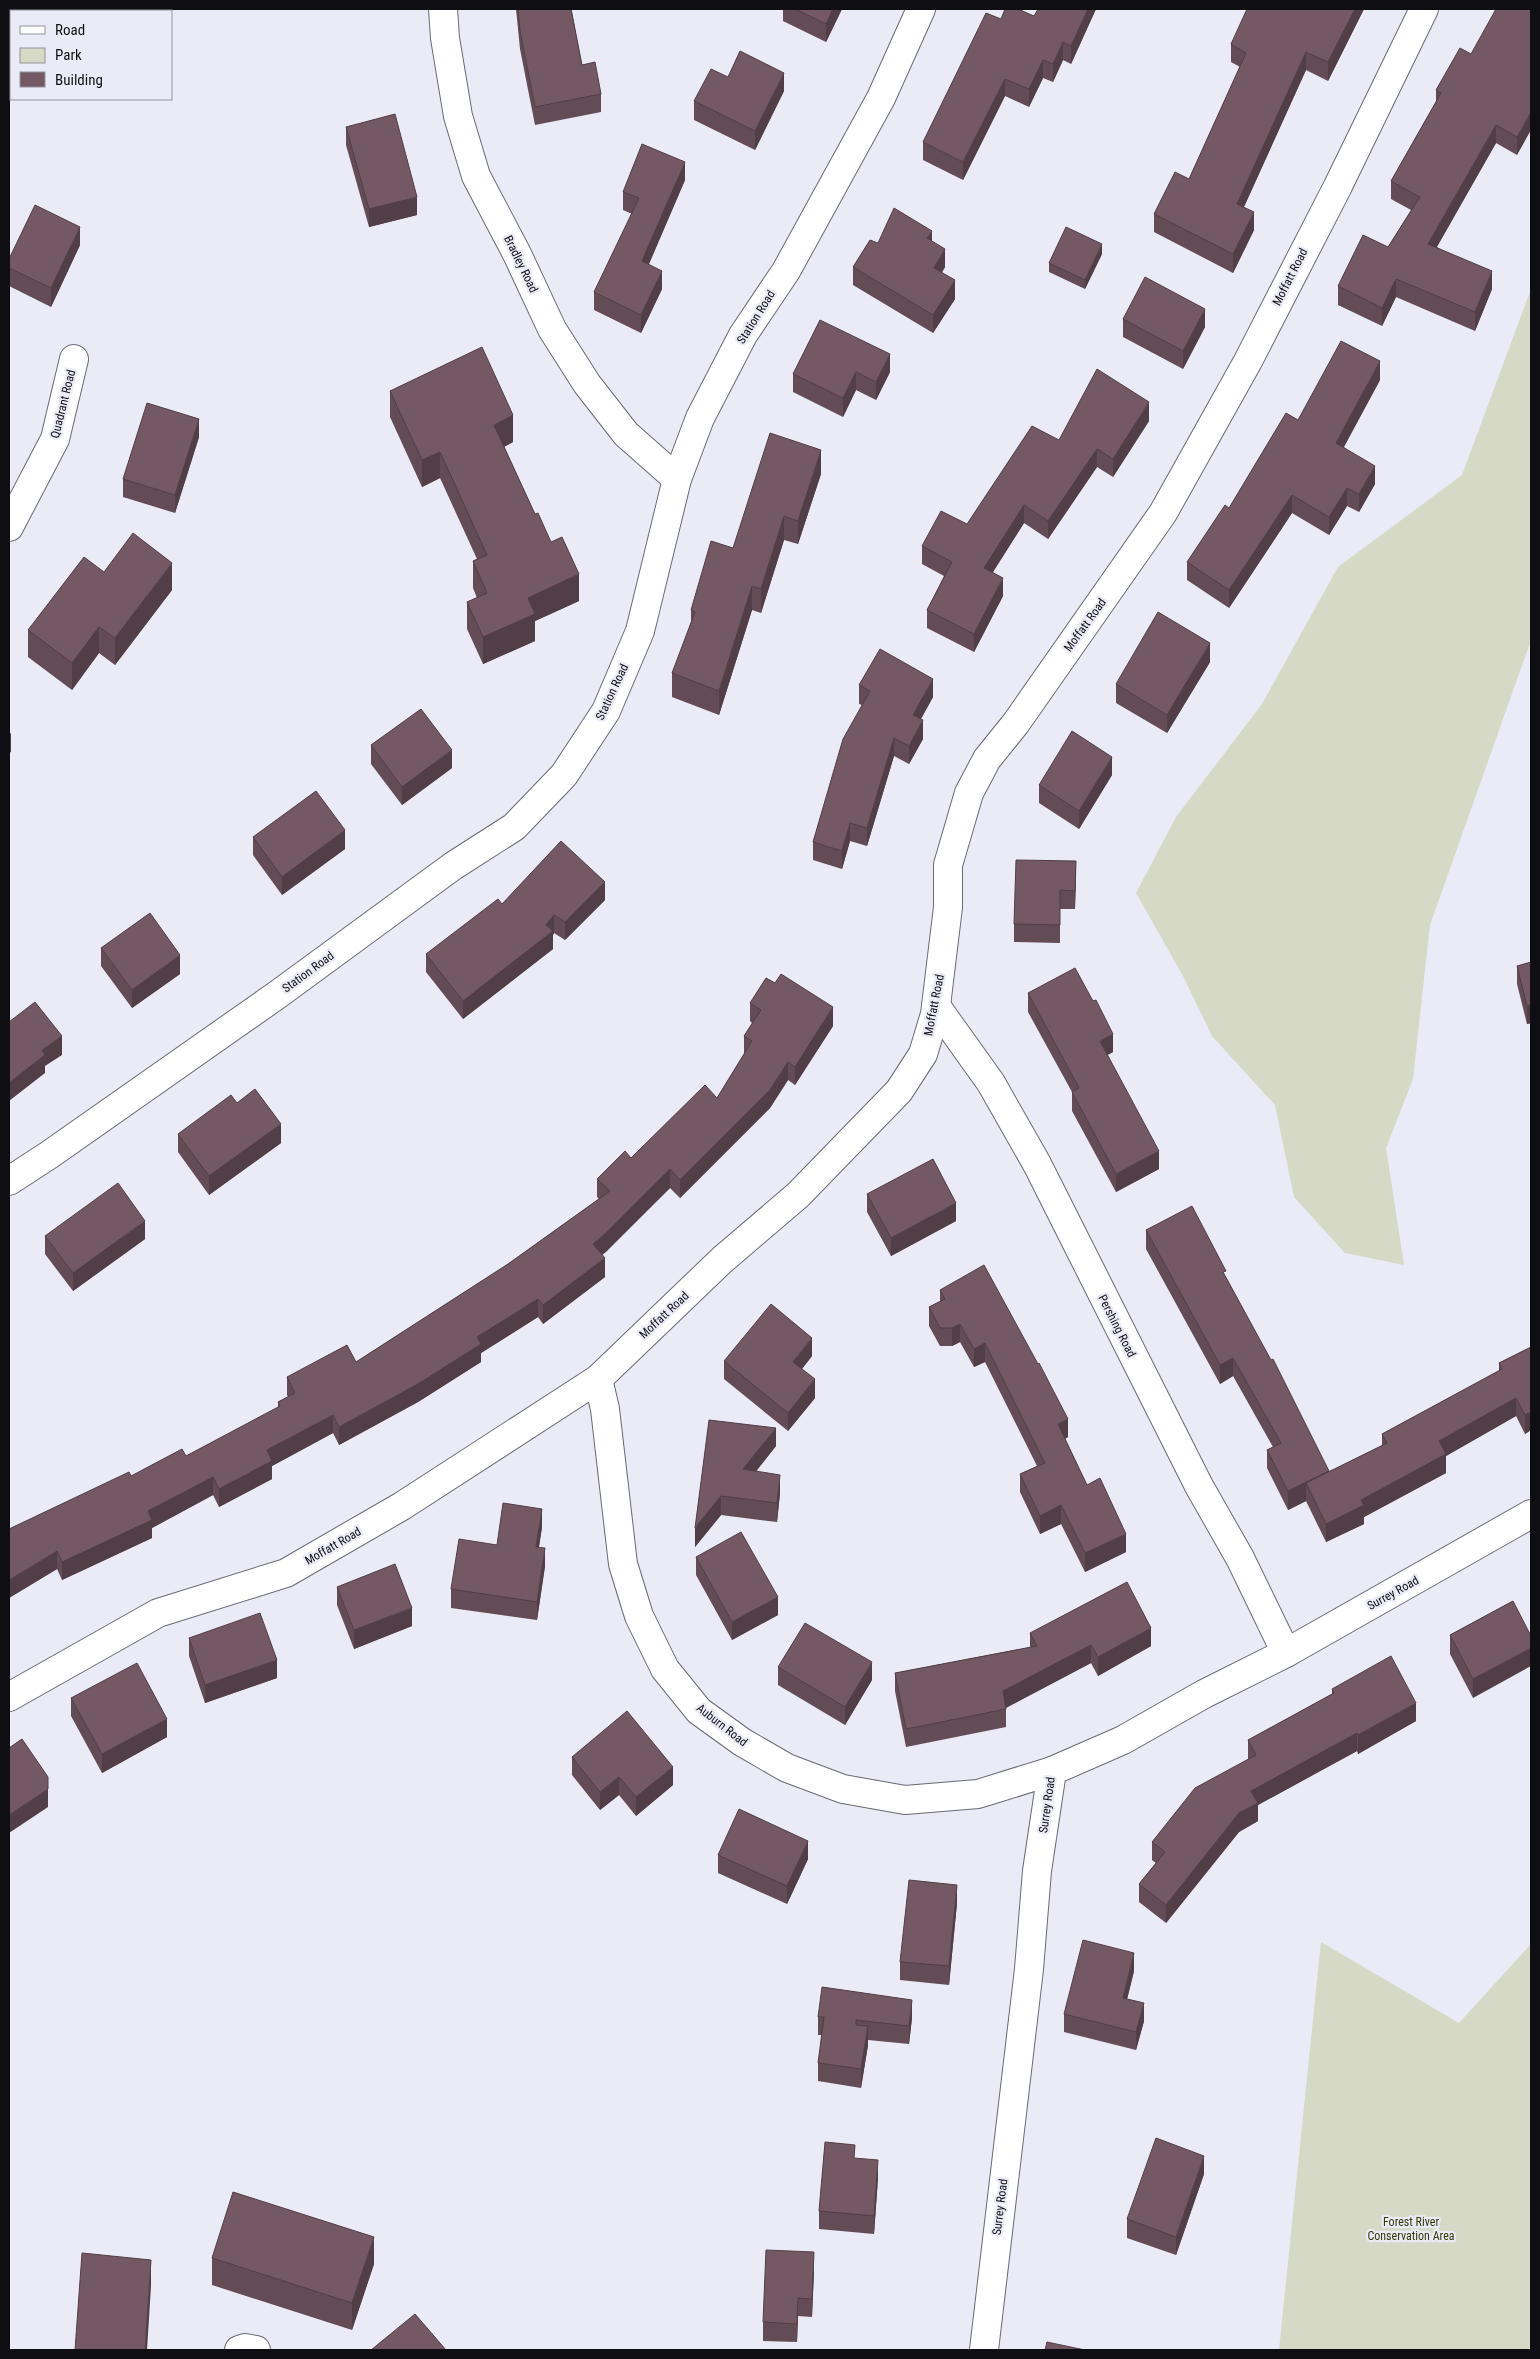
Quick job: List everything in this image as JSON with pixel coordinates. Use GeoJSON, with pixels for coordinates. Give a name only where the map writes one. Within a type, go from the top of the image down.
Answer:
{"type":"FeatureCollection","features":[{"type":"Feature","properties":{"kind":"street","name":"Bradley Road"},"geometry":{"type":"LineString","coordinates":[[443,9],[445,38],[458,116],[476,176],[517,254],[552,329],[587,384],[626,434],[677,479]]}},
{"type":"Feature","properties":{"kind":"street","name":"Station Road"},"geometry":{"type":"LineString","coordinates":[[9,1180],[49,1156],[277,995],[453,866],[514,827],[564,775],[606,711],[640,631],[677,479],[704,409],[743,335],[786,270],[881,98],[921,9]]}},
{"type":"Feature","properties":{"kind":"street","name":"Moffatt Road"},"geometry":{"type":"LineString","coordinates":[[9,1697],[158,1613],[286,1573],[402,1506],[598,1379],[722,1260],[798,1195],[899,1091],[924,1054],[936,1006],[948,907],[948,865],[969,793],[987,758],[1016,723],[1163,513],[1248,361],[1337,188],[1424,9]]}},
{"type":"Feature","properties":{"kind":"street","name":"Quadrant Road"},"geometry":{"type":"LineString","coordinates":[[9,527],[55,439],[74,359]]}},
{"type":"Feature","properties":{"kind":"street","name":"Pershing Road"},"geometry":{"type":"LineString","coordinates":[[936,1006],[991,1083],[1037,1164],[1199,1486],[1240,1558],[1286,1653]]}},
{"type":"Feature","properties":{"kind":"street","name":"Auburn Road"},"geometry":{"type":"LineString","coordinates":[[598,1379],[605,1409],[623,1564],[639,1616],[665,1668],[699,1711],[742,1742],[787,1768],[843,1789],[905,1800],[978,1794],[1052,1771]]}},
{"type":"Feature","properties":{"kind":"street","name":"Surrey Road"},"geometry":{"type":"LineString","coordinates":[[984,2350],[1029,1969],[1037,1871],[1052,1771],[1123,1740],[1204,1694],[1286,1653],[1531,1514]]}},
{"type":"Feature","properties":{"kind":"street"},"geometry":{"type":"LineString","coordinates":[[240,2350],[245,2348],[256,2350]]}},
{"type":"Feature","properties":{"kind":"green space"},"geometry":{"type":"Polygon","coordinates":[[[1531,289],[1531,640],[1430,925],[1413,1079],[1386,1148],[1404,1265],[1345,1253],[1294,1197],[1275,1105],[1212,1036],[1183,976],[1136,893],[1176,817],[1262,704],[1338,567],[1462,475],[1531,289]]]}},
{"type":"Feature","properties":{"kind":"green space","name":"Forest River Conservation Area"},"geometry":{"type":"Polygon","coordinates":[[[1321,1942],[1459,2023],[1531,1944],[1531,2350],[1279,2350],[1321,1942]]]}},
{"type":"Feature","properties":{"kind":"building"},"geometry":{"type":"Polygon","coordinates":[[[518,9],[571,9],[582,65],[595,62],[601,94],[535,107],[520,31],[518,9]]]}},
{"type":"Feature","properties":{"kind":"building"},"geometry":{"type":"Polygon","coordinates":[[[795,9],[833,9],[826,24],[795,9]]]}},
{"type":"Feature","properties":{"kind":"building"},"geometry":{"type":"Polygon","coordinates":[[[1005,9],[1018,9],[1034,16],[1038,9],[1088,9],[1071,46],[1063,42],[1053,64],[1043,60],[1029,89],[1005,79],[963,162],[923,142],[986,13],[1001,19],[1005,9]]]}},
{"type":"Feature","properties":{"kind":"building"},"geometry":{"type":"Polygon","coordinates":[[[1247,9],[1355,9],[1328,62],[1306,52],[1237,204],[1254,212],[1233,254],[1154,214],[1175,172],[1189,179],[1246,53],[1231,44],[1247,9]]]}},
{"type":"Feature","properties":{"kind":"building"},"geometry":{"type":"Polygon","coordinates":[[[1496,9],[1531,9],[1531,112],[1517,137],[1496,125],[1428,244],[1492,271],[1475,312],[1396,279],[1382,308],[1338,286],[1363,235],[1388,247],[1420,197],[1391,181],[1441,93],[1436,90],[1460,48],[1471,54],[1496,9]]]}},
{"type":"Feature","properties":{"kind":"building"},"geometry":{"type":"Polygon","coordinates":[[[740,51],[784,73],[755,131],[694,101],[711,69],[728,77],[740,51]]]}},
{"type":"Feature","properties":{"kind":"building"},"geometry":{"type":"Polygon","coordinates":[[[395,114],[417,197],[369,209],[346,127],[395,114]]]}},
{"type":"Feature","properties":{"kind":"building"},"geometry":{"type":"Polygon","coordinates":[[[642,144],[685,162],[642,261],[662,271],[641,315],[594,292],[639,198],[623,192],[642,144]]]}},
{"type":"Feature","properties":{"kind":"building"},"geometry":{"type":"Polygon","coordinates":[[[35,205],[80,227],[51,288],[9,268],[9,259],[35,205]]]}},
{"type":"Feature","properties":{"kind":"building"},"geometry":{"type":"Polygon","coordinates":[[[894,208],[932,231],[927,238],[945,249],[934,268],[955,280],[933,315],[853,267],[870,240],[878,243],[894,208]]]}},
{"type":"Feature","properties":{"kind":"building"},"geometry":{"type":"Polygon","coordinates":[[[1066,227],[1102,244],[1085,280],[1049,263],[1066,227]]]}},
{"type":"Feature","properties":{"kind":"building"},"geometry":{"type":"Polygon","coordinates":[[[1145,277],[1205,309],[1183,351],[1123,319],[1145,277]]]}},
{"type":"Feature","properties":{"kind":"building"},"geometry":{"type":"Polygon","coordinates":[[[820,320],[890,354],[876,382],[856,372],[843,398],[793,374],[820,320]]]}},
{"type":"Feature","properties":{"kind":"building"},"geometry":{"type":"Polygon","coordinates":[[[1341,341],[1380,361],[1336,443],[1375,466],[1359,494],[1347,488],[1329,517],[1292,495],[1229,590],[1187,562],[1225,505],[1229,508],[1286,413],[1298,420],[1341,341]]]}},
{"type":"Feature","properties":{"kind":"building"},"geometry":{"type":"Polygon","coordinates":[[[482,347],[513,415],[494,425],[535,514],[538,513],[551,542],[562,537],[579,574],[528,598],[535,614],[483,637],[467,602],[487,593],[473,561],[487,555],[440,452],[422,460],[390,391],[482,347]]]}},
{"type":"Feature","properties":{"kind":"building"},"geometry":{"type":"Polygon","coordinates":[[[1097,369],[1149,402],[1113,459],[1097,449],[1048,521],[1024,505],[984,568],[1003,578],[974,634],[927,610],[952,562],[922,546],[941,511],[967,524],[1032,426],[1059,440],[1097,369]]]}},
{"type":"Feature","properties":{"kind":"building"},"geometry":{"type":"Polygon","coordinates":[[[147,403],[199,419],[175,495],[123,479],[147,403]]]}},
{"type":"Feature","properties":{"kind":"building"},"geometry":{"type":"Polygon","coordinates":[[[770,433],[821,450],[798,521],[784,516],[761,589],[752,586],[719,691],[672,673],[695,612],[691,610],[711,541],[733,548],[770,433]]]}},
{"type":"Feature","properties":{"kind":"building"},"geometry":{"type":"Polygon","coordinates":[[[133,533],[172,563],[115,638],[99,627],[72,663],[28,630],[84,557],[104,572],[133,533]]]}},
{"type":"Feature","properties":{"kind":"building"},"geometry":{"type":"Polygon","coordinates":[[[1158,612],[1210,643],[1167,715],[1116,684],[1158,612]]]}},
{"type":"Feature","properties":{"kind":"building"},"geometry":{"type":"Polygon","coordinates":[[[880,649],[933,679],[913,715],[923,720],[909,746],[894,738],[867,828],[850,823],[842,851],[813,842],[843,739],[870,691],[859,685],[880,649]]]}},
{"type":"Feature","properties":{"kind":"building"},"geometry":{"type":"Polygon","coordinates":[[[421,709],[452,750],[402,787],[371,745],[421,709]]]}},
{"type":"Feature","properties":{"kind":"building"},"geometry":{"type":"Polygon","coordinates":[[[1072,731],[1112,757],[1079,811],[1039,785],[1072,731]]]}},
{"type":"Feature","properties":{"kind":"building"},"geometry":{"type":"Polygon","coordinates":[[[316,791],[345,830],[282,877],[253,837],[316,791]]]}},
{"type":"Feature","properties":{"kind":"building"},"geometry":{"type":"Polygon","coordinates":[[[561,841],[605,882],[565,922],[554,915],[546,925],[553,931],[463,1001],[426,954],[498,899],[502,904],[561,841]]]}},
{"type":"Feature","properties":{"kind":"building"},"geometry":{"type":"Polygon","coordinates":[[[1016,860],[1076,861],[1075,891],[1060,890],[1060,925],[1014,924],[1016,860]]]}},
{"type":"Feature","properties":{"kind":"building"},"geometry":{"type":"Polygon","coordinates":[[[150,913],[180,955],[132,990],[101,948],[150,913]]]}},
{"type":"Feature","properties":{"kind":"building"},"geometry":{"type":"Polygon","coordinates":[[[1531,962],[1531,1004],[1527,1006],[1517,966],[1531,962]]]}},
{"type":"Feature","properties":{"kind":"building"},"geometry":{"type":"Polygon","coordinates":[[[1075,968],[1093,1001],[1096,1000],[1113,1034],[1100,1041],[1159,1151],[1116,1174],[1072,1092],[1079,1088],[1028,993],[1075,968]]]}},
{"type":"Feature","properties":{"kind":"building"},"geometry":{"type":"Polygon","coordinates":[[[781,974],[833,1007],[795,1067],[788,1062],[770,1090],[680,1180],[670,1169],[593,1244],[605,1258],[543,1305],[538,1299],[477,1337],[481,1344],[418,1384],[339,1427],[333,1415],[267,1450],[272,1461],[219,1489],[213,1477],[148,1511],[152,1520],[62,1562],[57,1551],[9,1580],[9,1529],[129,1472],[131,1476],[182,1449],[186,1456],[280,1406],[278,1402],[295,1393],[287,1377],[347,1345],[356,1362],[508,1264],[610,1191],[597,1179],[625,1151],[631,1158],[705,1085],[717,1098],[752,1041],[744,1036],[761,1010],[750,1003],[766,978],[775,983],[781,974]]]}},
{"type":"Feature","properties":{"kind":"building"},"geometry":{"type":"Polygon","coordinates":[[[35,1002],[62,1036],[42,1050],[45,1055],[9,1083],[9,1022],[35,1002]]]}},
{"type":"Feature","properties":{"kind":"building"},"geometry":{"type":"Polygon","coordinates":[[[255,1089],[281,1124],[209,1176],[178,1134],[231,1095],[237,1103],[255,1089]]]}},
{"type":"Feature","properties":{"kind":"building"},"geometry":{"type":"Polygon","coordinates":[[[933,1159],[956,1203],[891,1238],[867,1194],[933,1159]]]}},
{"type":"Feature","properties":{"kind":"building"},"geometry":{"type":"Polygon","coordinates":[[[118,1183],[145,1221],[73,1273],[45,1236],[118,1183]]]}},
{"type":"Feature","properties":{"kind":"building"},"geometry":{"type":"Polygon","coordinates":[[[1192,1206],[1226,1271],[1223,1272],[1271,1360],[1273,1359],[1329,1471],[1288,1491],[1267,1450],[1281,1443],[1233,1358],[1220,1365],[1146,1230],[1192,1206]]]}},
{"type":"Feature","properties":{"kind":"building"},"geometry":{"type":"Polygon","coordinates":[[[984,1265],[1068,1419],[1058,1424],[1087,1485],[1100,1478],[1126,1534],[1085,1553],[1061,1505],[1040,1516],[1020,1474],[1045,1463],[985,1343],[974,1349],[960,1324],[952,1328],[940,1328],[929,1307],[945,1299],[940,1290],[984,1265]]]}},
{"type":"Feature","properties":{"kind":"building"},"geometry":{"type":"Polygon","coordinates":[[[771,1304],[812,1338],[793,1362],[815,1379],[788,1413],[724,1361],[771,1304]]]}},
{"type":"Feature","properties":{"kind":"building"},"geometry":{"type":"Polygon","coordinates":[[[1531,1347],[1531,1412],[1525,1415],[1516,1398],[1439,1441],[1446,1454],[1361,1500],[1364,1505],[1326,1524],[1306,1483],[1387,1443],[1382,1434],[1502,1369],[1499,1363],[1531,1347]]]}},
{"type":"Feature","properties":{"kind":"building"},"geometry":{"type":"Polygon","coordinates":[[[709,1420],[776,1428],[743,1469],[780,1475],[777,1503],[721,1496],[695,1528],[709,1420]]]}},
{"type":"Feature","properties":{"kind":"building"},"geometry":{"type":"Polygon","coordinates":[[[503,1503],[542,1509],[536,1547],[545,1548],[537,1602],[451,1589],[459,1539],[497,1545],[503,1503]]]}},
{"type":"Feature","properties":{"kind":"building"},"geometry":{"type":"Polygon","coordinates":[[[741,1532],[778,1597],[732,1622],[696,1557],[741,1532]]]}},
{"type":"Feature","properties":{"kind":"building"},"geometry":{"type":"Polygon","coordinates":[[[395,1564],[412,1608],[354,1630],[337,1587],[395,1564]]]}},
{"type":"Feature","properties":{"kind":"building"},"geometry":{"type":"Polygon","coordinates":[[[1127,1582],[1151,1628],[1098,1657],[1091,1645],[1003,1691],[1006,1709],[906,1729],[895,1673],[1037,1646],[1030,1633],[1127,1582]]]}},
{"type":"Feature","properties":{"kind":"building"},"geometry":{"type":"Polygon","coordinates":[[[1513,1601],[1531,1636],[1531,1648],[1473,1679],[1450,1635],[1513,1601]]]}},
{"type":"Feature","properties":{"kind":"building"},"geometry":{"type":"Polygon","coordinates":[[[260,1613],[277,1660],[205,1685],[189,1638],[260,1613]]]}},
{"type":"Feature","properties":{"kind":"building"},"geometry":{"type":"Polygon","coordinates":[[[805,1623],[872,1662],[845,1707],[778,1667],[805,1623]]]}},
{"type":"Feature","properties":{"kind":"building"},"geometry":{"type":"Polygon","coordinates":[[[1391,1656],[1416,1703],[1251,1791],[1258,1803],[1239,1813],[1166,1905],[1139,1884],[1165,1852],[1152,1842],[1195,1788],[1256,1755],[1248,1740],[1334,1693],[1332,1689],[1391,1656]]]}},
{"type":"Feature","properties":{"kind":"building"},"geometry":{"type":"Polygon","coordinates":[[[137,1663],[167,1719],[102,1754],[71,1698],[137,1663]]]}},
{"type":"Feature","properties":{"kind":"building"},"geometry":{"type":"Polygon","coordinates":[[[627,1711],[673,1767],[636,1797],[619,1777],[600,1792],[572,1757],[627,1711]]]}},
{"type":"Feature","properties":{"kind":"building"},"geometry":{"type":"Polygon","coordinates":[[[22,1739],[48,1777],[48,1789],[9,1815],[9,1748],[22,1739]]]}},
{"type":"Feature","properties":{"kind":"building"},"geometry":{"type":"Polygon","coordinates":[[[739,1809],[808,1841],[787,1886],[718,1855],[739,1809]]]}},
{"type":"Feature","properties":{"kind":"building"},"geometry":{"type":"Polygon","coordinates":[[[909,1880],[957,1885],[949,1966],[900,1962],[909,1880]]]}},
{"type":"Feature","properties":{"kind":"building"},"geometry":{"type":"Polygon","coordinates":[[[1083,1940],[1134,1953],[1123,1998],[1144,2003],[1136,2032],[1064,2014],[1083,1940]]]}},
{"type":"Feature","properties":{"kind":"building"},"geometry":{"type":"Polygon","coordinates":[[[822,1987],[912,2000],[909,2026],[856,2020],[856,2025],[868,2026],[861,2069],[818,2063],[824,2017],[818,2017],[822,1987]]]}},
{"type":"Feature","properties":{"kind":"building"},"geometry":{"type":"Polygon","coordinates":[[[1156,2138],[1204,2156],[1176,2237],[1127,2219],[1156,2138]]]}},
{"type":"Feature","properties":{"kind":"building"},"geometry":{"type":"Polygon","coordinates":[[[825,2142],[855,2145],[854,2158],[878,2160],[874,2216],[819,2211],[825,2142]]]}},
{"type":"Feature","properties":{"kind":"building"},"geometry":{"type":"Polygon","coordinates":[[[233,2192],[374,2237],[352,2303],[212,2258],[233,2192]]]}},
{"type":"Feature","properties":{"kind":"building"},"geometry":{"type":"Polygon","coordinates":[[[766,2250],[814,2252],[812,2299],[798,2298],[797,2324],[763,2322],[766,2250]]]}},
{"type":"Feature","properties":{"kind":"building"},"geometry":{"type":"Polygon","coordinates":[[[82,2253],[151,2260],[145,2350],[75,2350],[82,2253]]]}},
{"type":"Feature","properties":{"kind":"building"},"geometry":{"type":"Polygon","coordinates":[[[415,2314],[446,2350],[371,2350],[415,2314]]]}},
{"type":"Feature","properties":{"kind":"building"},"geometry":{"type":"Polygon","coordinates":[[[1047,2342],[1085,2350],[1045,2350],[1047,2342]]]}}]}
